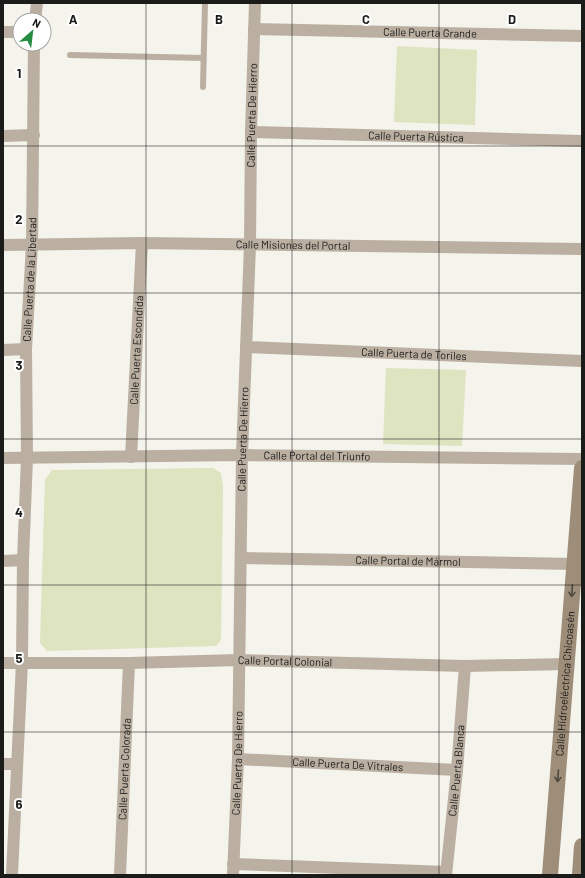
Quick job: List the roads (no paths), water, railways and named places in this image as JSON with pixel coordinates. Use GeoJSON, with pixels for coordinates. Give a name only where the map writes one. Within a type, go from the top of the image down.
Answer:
{"type":"FeatureCollection","features":[{"type":"Feature","properties":{"kind":"main road","name":"Calle Hidroeléctrica Chicoasén"},"geometry":{"type":"LineString","coordinates":[[550,875],[582,468]]}},
{"type":"Feature","properties":{"kind":"main road"},"geometry":{"type":"LineString","coordinates":[[580,875],[582,846]]}},
{"type":"Feature","properties":{"kind":"street","name":"Calle Puerta De Hierro"},"geometry":{"type":"LineString","coordinates":[[233,870],[238,759],[242,455],[250,245],[250,132],[255,3]]}},
{"type":"Feature","properties":{"kind":"street","name":"Calle Puerta Grande"},"geometry":{"type":"LineString","coordinates":[[254,29],[582,36]]}},
{"type":"Feature","properties":{"kind":"street","name":"Calle Puerta de la Libertad"},"geometry":{"type":"LineString","coordinates":[[12,875],[22,662],[22,560],[27,458],[26,349],[32,245],[34,52]]}},
{"type":"Feature","properties":{"kind":"street","name":"Calle Puerta Rústica"},"geometry":{"type":"LineString","coordinates":[[250,132],[582,140]]}},
{"type":"Feature","properties":{"kind":"street"},"geometry":{"type":"LineString","coordinates":[[3,136],[34,135]]}},
{"type":"Feature","properties":{"kind":"street","name":"Calle Misiones del Portal"},"geometry":{"type":"LineString","coordinates":[[3,246],[142,243],[582,249]]}},
{"type":"Feature","properties":{"kind":"street","name":"Calle Puerta Escondida"},"geometry":{"type":"LineString","coordinates":[[131,457],[142,243]]}},
{"type":"Feature","properties":{"kind":"street","name":"Calle Puerta de Toriles"},"geometry":{"type":"LineString","coordinates":[[246,347],[582,361]]}},
{"type":"Feature","properties":{"kind":"street"},"geometry":{"type":"LineString","coordinates":[[3,350],[26,349]]}},
{"type":"Feature","properties":{"kind":"street","name":"Calle Portal del Triunfo"},"geometry":{"type":"LineString","coordinates":[[3,458],[242,455],[582,459]]}},
{"type":"Feature","properties":{"kind":"street","name":"Calle Portal de Mármol"},"geometry":{"type":"LineString","coordinates":[[241,558],[575,564]]}},
{"type":"Feature","properties":{"kind":"street"},"geometry":{"type":"LineString","coordinates":[[3,561],[22,560]]}},
{"type":"Feature","properties":{"kind":"street","name":"Calle Portal Colonial"},"geometry":{"type":"LineString","coordinates":[[3,663],[129,663],[239,660],[465,666],[567,664]]}},
{"type":"Feature","properties":{"kind":"street","name":"Calle Puerta Colorada"},"geometry":{"type":"LineString","coordinates":[[120,875],[129,663]]}},
{"type":"Feature","properties":{"kind":"street","name":"Calle Puerta Blanca"},"geometry":{"type":"LineString","coordinates":[[446,874],[457,770],[465,666]]}},
{"type":"Feature","properties":{"kind":"street","name":"Calle Puerta De Vitrales"},"geometry":{"type":"LineString","coordinates":[[238,759],[457,770]]}},
{"type":"Feature","properties":{"kind":"street"},"geometry":{"type":"LineString","coordinates":[[3,764],[17,764]]}},
{"type":"Feature","properties":{"kind":"street"},"geometry":{"type":"LineString","coordinates":[[233,870],[446,874]]}},
{"type":"Feature","properties":{"kind":"lane"},"geometry":{"type":"LineString","coordinates":[[202,87],[205,3]]}},
{"type":"Feature","properties":{"kind":"lane"},"geometry":{"type":"LineString","coordinates":[[70,55],[203,58]]}}]}
